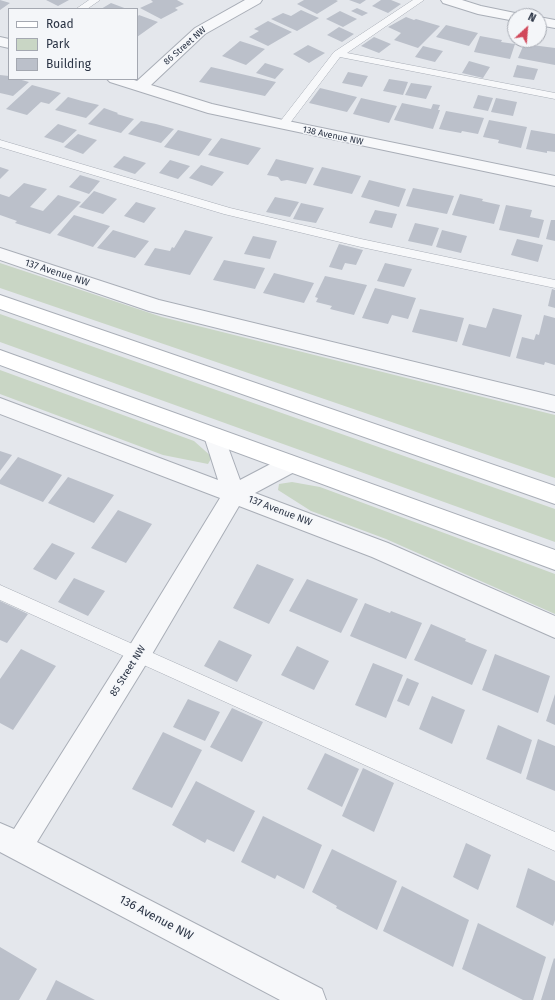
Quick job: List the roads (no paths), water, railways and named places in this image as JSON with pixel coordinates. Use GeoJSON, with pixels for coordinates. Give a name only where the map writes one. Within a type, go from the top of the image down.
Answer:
{"type":"FeatureCollection","features":[{"type":"Feature","properties":{"kind":"main road"},"geometry":{"type":"LineString","coordinates":[[0,302],[555,495]]}},
{"type":"Feature","properties":{"kind":"main road"},"geometry":{"type":"LineString","coordinates":[[0,357],[555,560]]}},
{"type":"Feature","properties":{"kind":"street","name":"86 Street NW"},"geometry":{"type":"LineString","coordinates":[[140,87],[200,31],[255,0]]}},
{"type":"Feature","properties":{"kind":"street"},"geometry":{"type":"LineString","coordinates":[[448,0],[478,10],[507,15]]}},
{"type":"Feature","properties":{"kind":"street","name":"138 Avenue NW"},"geometry":{"type":"LineString","coordinates":[[118,80],[208,108],[283,126],[555,181]]}},
{"type":"Feature","properties":{"kind":"street","name":"137 Avenue NW"},"geometry":{"type":"LineString","coordinates":[[0,254],[156,306],[555,404]]}},
{"type":"Feature","properties":{"kind":"street","name":"137 Avenue NW"},"geometry":{"type":"LineString","coordinates":[[0,406],[380,550],[555,627]]}},
{"type":"Feature","properties":{"kind":"street"},"geometry":{"type":"LineString","coordinates":[[214,436],[234,494],[290,464]]}},
{"type":"Feature","properties":{"kind":"street","name":"85 Street NW"},"geometry":{"type":"LineString","coordinates":[[10,842],[139,653],[234,494]]}},
{"type":"Feature","properties":{"kind":"street","name":"136 Avenue NW"},"geometry":{"type":"LineString","coordinates":[[10,842],[311,1000]]}},
{"type":"Feature","properties":{"kind":"lane"},"geometry":{"type":"LineString","coordinates":[[83,8],[95,0]]}},
{"type":"Feature","properties":{"kind":"lane"},"geometry":{"type":"LineString","coordinates":[[283,126],[338,54],[419,0]]}},
{"type":"Feature","properties":{"kind":"lane"},"geometry":{"type":"LineString","coordinates":[[338,54],[555,96]]}},
{"type":"Feature","properties":{"kind":"lane"},"geometry":{"type":"LineString","coordinates":[[0,143],[228,211],[361,243],[555,284]]}},
{"type":"Feature","properties":{"kind":"lane"},"geometry":{"type":"LineString","coordinates":[[0,592],[139,653],[555,842]]}}]}
